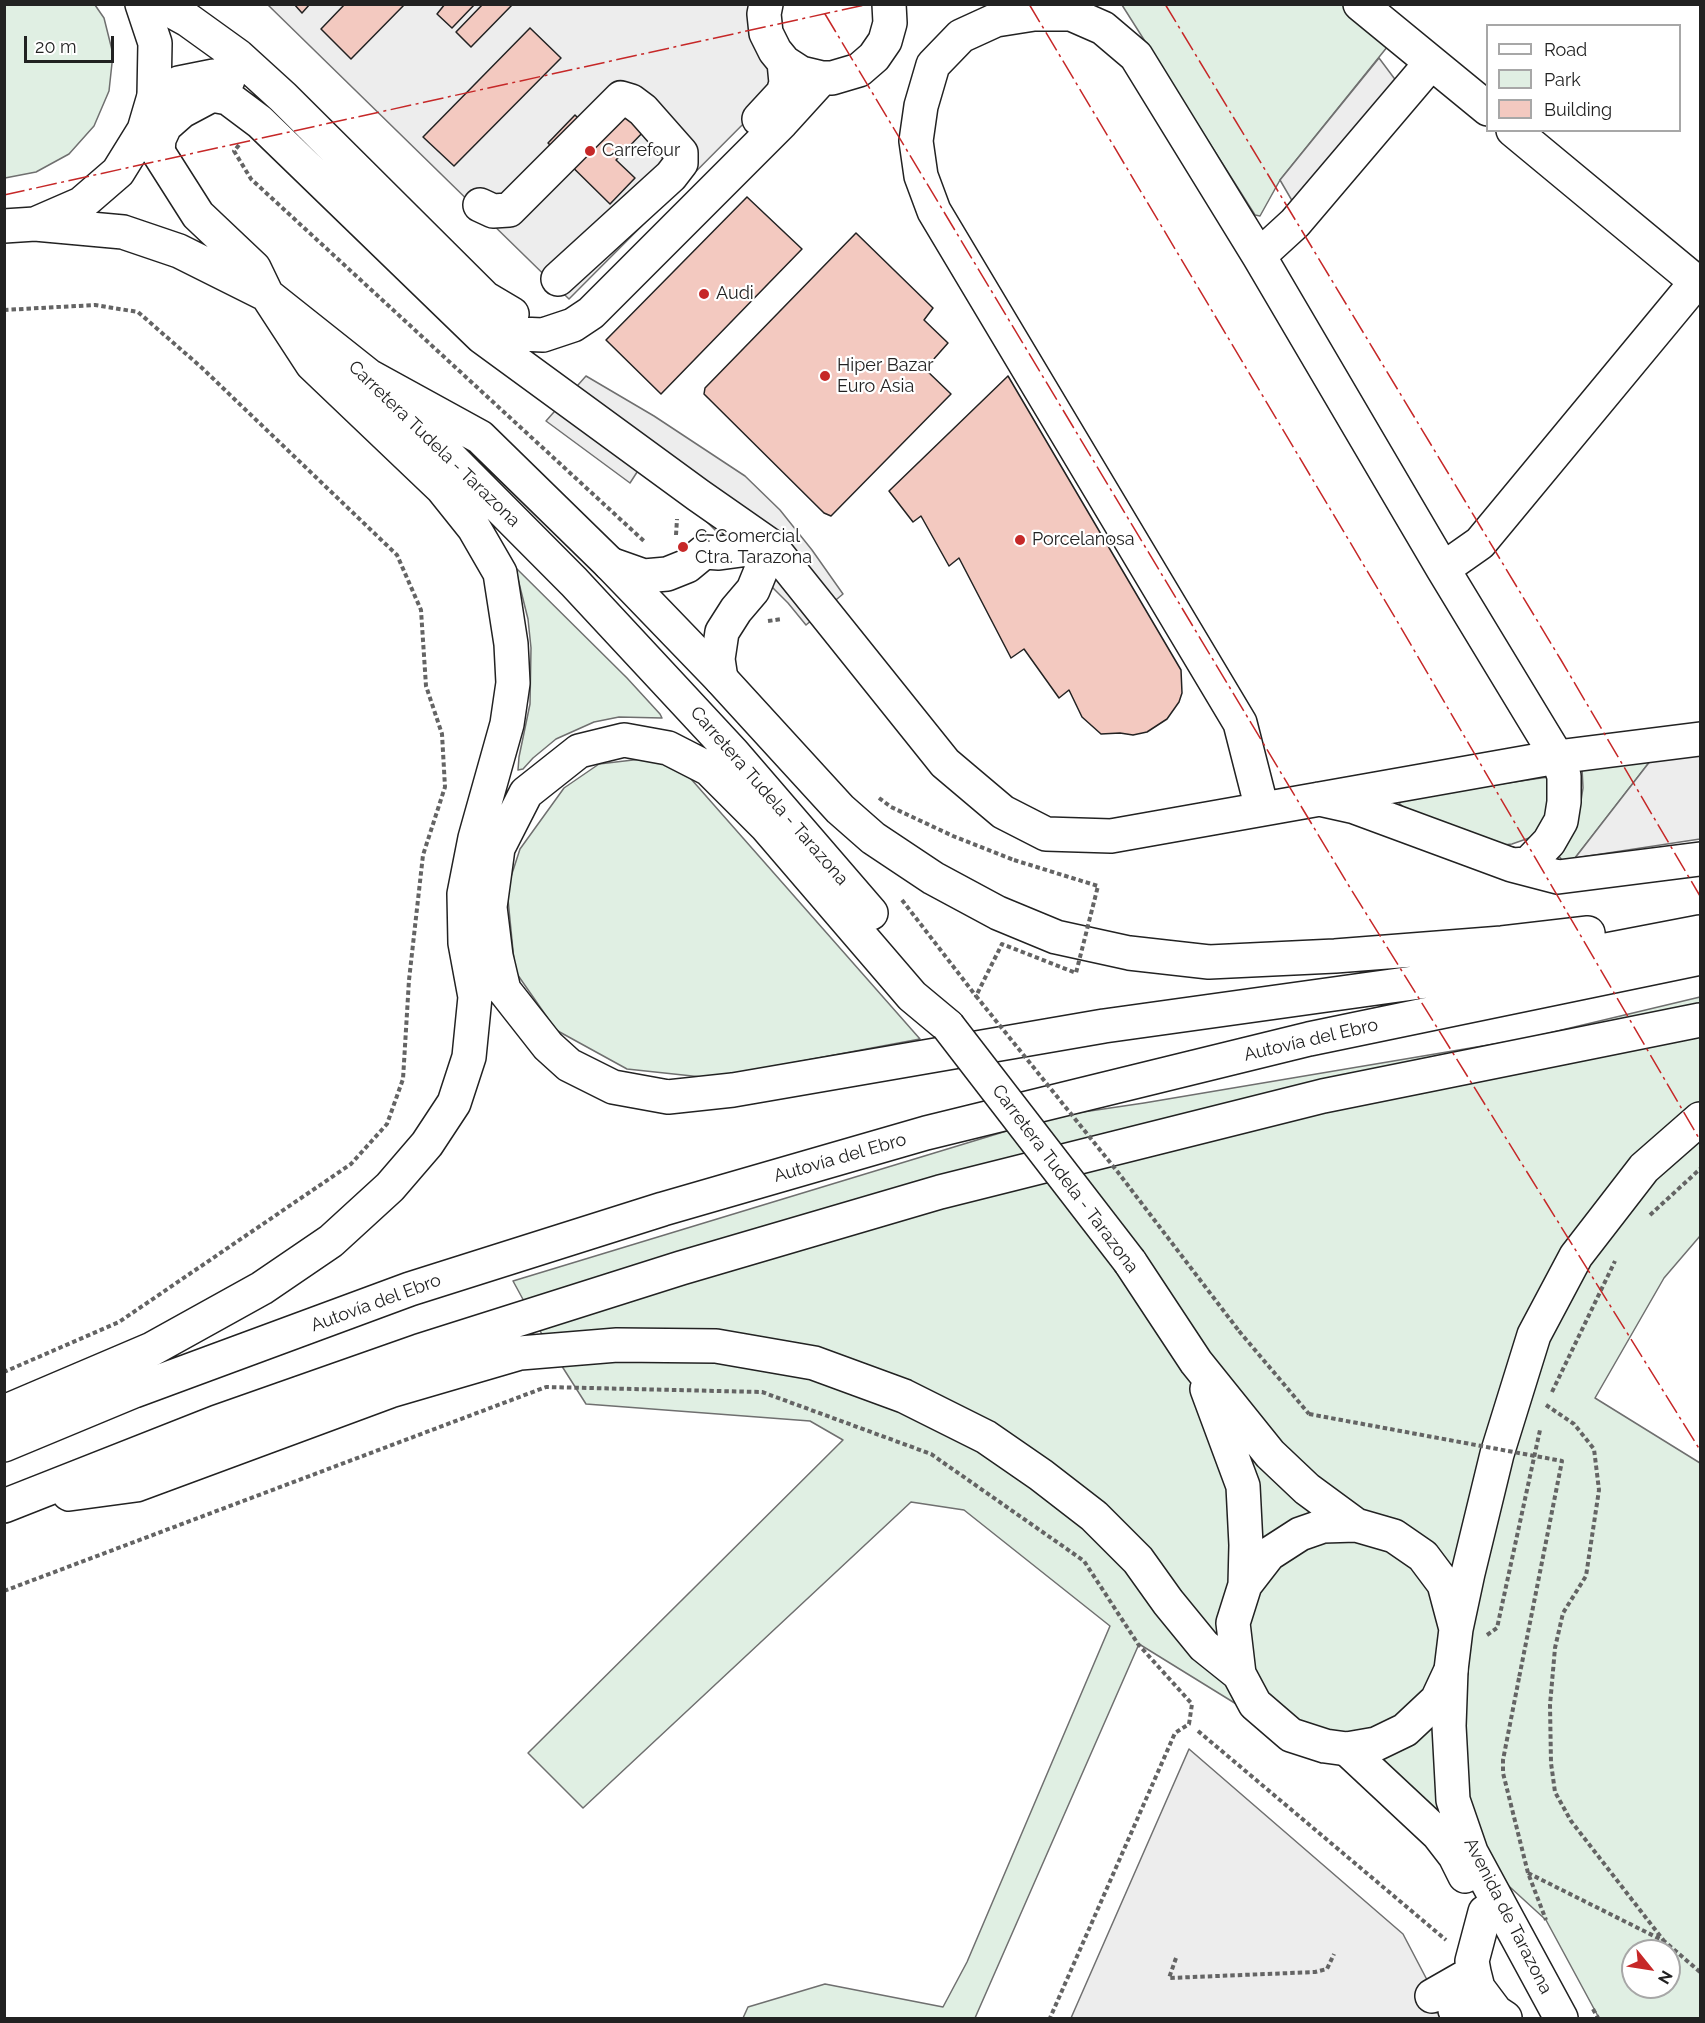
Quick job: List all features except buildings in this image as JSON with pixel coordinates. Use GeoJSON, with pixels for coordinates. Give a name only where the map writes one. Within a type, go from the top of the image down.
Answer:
{"type":"FeatureCollection","features":[{"type":"Feature","properties":{"kind":"main road"},"geometry":{"type":"LineString","coordinates":[[142,4],[155,43],[151,141]]}},
{"type":"Feature","properties":{"kind":"main road"},"geometry":{"type":"LineString","coordinates":[[159,4],[188,20],[238,56],[284,97],[485,298],[514,315],[537,321],[548,321],[558,317],[581,299],[776,102],[783,93],[786,82],[784,62]]}},
{"type":"Feature","properties":{"kind":"main road"},"geometry":{"type":"LineString","coordinates":[[766,4],[764,14],[766,33],[775,51],[784,62],[801,73],[831,78],[859,70],[874,57],[885,41],[890,23],[889,4]]}},
{"type":"Feature","properties":{"kind":"main road"},"geometry":{"type":"LineString","coordinates":[[1109,4],[1136,57],[1259,256],[1443,569],[1557,757],[1564,776],[1561,821],[1540,853],[1528,864],[1512,865]]}},
{"type":"Feature","properties":{"kind":"main road"},"geometry":{"type":"LineString","coordinates":[[1360,4],[1486,108]]}},
{"type":"Feature","properties":{"kind":"main road"},"geometry":{"type":"LineString","coordinates":[[1136,57],[1103,28],[1075,9],[1036,9],[996,20],[961,36],[933,65],[921,106],[916,141],[921,176],[934,211],[1240,723],[1262,809]]}},
{"type":"Feature","properties":{"kind":"main road"},"geometry":{"type":"LineString","coordinates":[[1259,256],[1295,223],[1431,63]]}},
{"type":"Feature","properties":{"kind":"main road"},"geometry":{"type":"LineString","coordinates":[[154,96],[179,84],[214,76],[239,84],[273,108],[459,294],[495,326],[519,334],[543,335],[573,325],[591,313],[774,130],[831,78]]}},
{"type":"Feature","properties":{"kind":"main road"},"geometry":{"type":"LineString","coordinates":[[482,338],[502,348],[522,353],[545,352],[572,345],[591,332],[634,292],[833,88],[831,78]]}},
{"type":"Feature","properties":{"kind":"main road"},"geometry":{"type":"LineString","coordinates":[[20,225],[81,204],[151,141],[159,139],[165,126],[182,111],[212,95],[228,98],[260,122],[482,338],[771,546],[945,763],[1003,812],[1046,834],[1111,836],[1557,757],[1701,739]]}},
{"type":"Feature","properties":{"kind":"main road"},"geometry":{"type":"LineString","coordinates":[[480,206],[493,211],[509,210],[621,98],[631,101],[643,110],[681,153],[681,163],[672,176],[558,279]]}},
{"type":"Feature","properties":{"kind":"main road"},"geometry":{"type":"LineString","coordinates":[[1443,569],[1480,543],[1699,283],[1515,132]]}},
{"type":"Feature","properties":{"kind":"main road","name":"Carretera Tudela - Tarazona"},"geometry":{"type":"LineString","coordinates":[[151,141],[198,214],[254,268],[267,295]]}},
{"type":"Feature","properties":{"kind":"main road","name":"Carretera Tudela - Tarazona"},"geometry":{"type":"LineString","coordinates":[[20,225],[123,232],[179,251],[267,295],[369,376],[574,582],[733,753],[810,840],[915,967],[948,1026],[1130,1262],[1196,1362],[1270,1454],[1307,1489],[1356,1525]]}},
{"type":"Feature","properties":{"kind":"main road"},"geometry":{"type":"LineString","coordinates":[[4,1412],[152,1349],[262,1288],[332,1241],[390,1187],[427,1144],[454,1103],[469,1057],[475,997],[465,943],[464,894],[476,838],[507,724],[513,683],[511,644],[500,573],[474,528],[442,488],[312,364],[267,295]]}},
{"type":"Feature","properties":{"kind":"main road"},"geometry":{"type":"LineString","coordinates":[[369,376],[480,437],[610,564],[721,679],[840,809],[873,838],[933,878],[998,913],[1056,937],[1129,953],[1209,962],[1335,956],[1502,943],[1626,929],[1701,930]]}},
{"type":"Feature","properties":{"kind":"main road"},"geometry":{"type":"LineString","coordinates":[[610,564],[644,576],[667,574],[687,566],[704,552],[719,553],[771,546]]}},
{"type":"Feature","properties":{"kind":"main road"},"geometry":{"type":"LineString","coordinates":[[771,546],[753,590],[736,610],[722,632],[718,659],[731,716],[811,804],[810,840]]}},
{"type":"Feature","properties":{"kind":"main road"},"geometry":{"type":"LineString","coordinates":[[948,1026],[912,996],[766,826],[709,770],[668,748],[624,740],[579,751],[526,793],[498,848],[490,907],[496,956],[504,990],[548,1046],[569,1065],[613,1087],[668,1097],[733,1090],[1104,1026],[1492,972],[1701,930]]}},
{"type":"Feature","properties":{"kind":"main road"},"geometry":{"type":"LineString","coordinates":[[1319,799],[1355,807],[1512,865],[1558,877],[1701,859]]}},
{"type":"Feature","properties":{"kind":"main road","name":"Autovía del Ebro"},"geometry":{"type":"LineString","coordinates":[[4,1445],[134,1391],[410,1289],[663,1209],[926,1133],[1309,1038],[1701,958]]}},
{"type":"Feature","properties":{"kind":"main road"},"geometry":{"type":"LineString","coordinates":[[12,1503],[217,1422],[419,1352],[681,1268],[940,1192],[1323,1096],[1701,1020]]}},
{"type":"Feature","properties":{"kind":"main road"},"geometry":{"type":"LineString","coordinates":[[1454,1653],[1444,1584],[1422,1556],[1394,1536],[1356,1525],[1323,1526],[1300,1534],[1269,1554],[1245,1585],[1233,1623],[1239,1674],[1255,1704],[1291,1735],[1324,1746],[1347,1749],[1376,1744],[1405,1730],[1437,1700],[1454,1653],[1468,1573],[1497,1454],[1534,1335],[1576,1256],[1644,1168],[1701,1119]]}},
{"type":"Feature","properties":{"kind":"main road"},"geometry":{"type":"LineString","coordinates":[[12,1503],[136,1485],[390,1391],[520,1353],[617,1345],[716,1346],[814,1363],[904,1396],[986,1437],[1041,1474],[1094,1516],[1138,1560],[1204,1646],[1239,1674]]}},
{"type":"Feature","properties":{"kind":"main road","name":"Carretera Tudela - Tarazona"},"geometry":{"type":"LineString","coordinates":[[1196,1362],[1243,1486],[1246,1545],[1245,1585]]}},
{"type":"Feature","properties":{"kind":"main road","name":"Avenida de Tarazona"},"geometry":{"type":"LineString","coordinates":[[1454,1653],[1449,1726],[1453,1800],[1471,1852],[1561,2019]]}},
{"type":"Feature","properties":{"kind":"main road","name":"Avenida de Tarazona"},"geometry":{"type":"LineString","coordinates":[[1347,1749],[1438,1834],[1455,1856],[1543,2019]]}},
{"type":"Feature","properties":{"kind":"main road","name":"Avenida de Tarazona"},"geometry":{"type":"LineString","coordinates":[[1473,1966],[1485,1912]]}},
{"type":"Feature","properties":{"kind":"main road"},"geometry":{"type":"LineString","coordinates":[[1473,1966],[1444,2003],[1469,2003],[1498,2012]]}},
{"type":"Feature","properties":{"kind":"main road"},"geometry":{"type":"LineString","coordinates":[[1473,1966],[1479,1988],[1498,2012]]}},
{"type":"Feature","properties":{"kind":"path"},"geometry":{"type":"LineString","coordinates":[[245,138],[234,151],[251,178],[654,550]]}},
{"type":"Feature","properties":{"kind":"path"},"geometry":{"type":"LineString","coordinates":[[4,310],[94,305],[138,312],[201,367],[397,555],[421,610],[426,686],[442,734],[445,787],[423,855],[409,980],[403,1079],[387,1124],[351,1164],[119,1322],[4,1372]]}},
{"type":"Feature","properties":{"kind":"path"},"geometry":{"type":"LineString","coordinates":[[676,537],[677,512]]}},
{"type":"Feature","properties":{"kind":"path"},"geometry":{"type":"LineString","coordinates":[[763,622],[782,619]]}},
{"type":"Feature","properties":{"kind":"path"},"geometry":{"type":"LineString","coordinates":[[873,793],[891,807],[953,836],[1014,860],[1098,886],[1076,973],[1002,944],[976,996]]}},
{"type":"Feature","properties":{"kind":"path"},"geometry":{"type":"LineString","coordinates":[[915,916],[976,996],[1117,1171],[1239,1331],[1309,1414],[1562,1461],[1503,1760],[1503,1773],[1528,1873],[1551,1930]]}},
{"type":"Feature","properties":{"kind":"path"},"geometry":{"type":"LineString","coordinates":[[1643,1222],[1701,1169]]}},
{"type":"Feature","properties":{"kind":"path"},"geometry":{"type":"LineString","coordinates":[[1543,1417],[1546,1405],[1616,1258]]}},
{"type":"Feature","properties":{"kind":"path"},"geometry":{"type":"LineString","coordinates":[[4,1591],[546,1387],[762,1392],[931,1454],[1084,1561],[1138,1644],[1192,1704],[1189,1724],[1175,1733],[1050,2019]]}},
{"type":"Feature","properties":{"kind":"path"},"geometry":{"type":"LineString","coordinates":[[1546,1405],[1574,1424],[1594,1449],[1599,1490],[1586,1576],[1563,1613],[1555,1648],[1550,1705],[1551,1763],[1555,1792],[1571,1821],[1662,1939]]}},
{"type":"Feature","properties":{"kind":"path"},"geometry":{"type":"LineString","coordinates":[[1454,1653],[1497,1628],[1540,1429]]}},
{"type":"Feature","properties":{"kind":"path"},"geometry":{"type":"LineString","coordinates":[[1198,1731],[1473,1966]]}},
{"type":"Feature","properties":{"kind":"path"},"geometry":{"type":"LineString","coordinates":[[1528,1873],[1660,1939]]}},
{"type":"Feature","properties":{"kind":"path"},"geometry":{"type":"LineString","coordinates":[[1176,1958],[1169,1978],[1315,1972],[1327,1969],[1334,1954]]}},
{"type":"Feature","properties":{"kind":"path"},"geometry":{"type":"LineString","coordinates":[[1681,1955],[1701,1972]]}},
{"type":"Feature","properties":{"kind":"path"},"geometry":{"type":"LineString","coordinates":[[1588,1999],[1598,2019]]}},
{"type":"Feature","properties":{"kind":"green space"},"geometry":{"type":"Polygon","coordinates":[[[5,4],[95,5],[104,18],[113,54],[109,91],[94,126],[69,154],[36,172],[5,178],[5,4]]]}},
{"type":"Feature","properties":{"kind":"green space"},"geometry":{"type":"Polygon","coordinates":[[[1122,5],[1346,5],[1392,41],[1280,180],[1260,216],[1255,215],[1122,5]]]}},
{"type":"Feature","properties":{"kind":"green space"},"geometry":{"type":"Polygon","coordinates":[[[517,569],[627,678],[662,718],[619,717],[594,722],[556,739],[523,769],[518,770],[530,704],[531,648],[528,619],[517,569]]]}},
{"type":"Feature","properties":{"kind":"green space"},"geometry":{"type":"Polygon","coordinates":[[[650,758],[684,771],[920,1039],[711,1078],[627,1069],[556,1030],[515,971],[507,889],[520,849],[564,788],[599,764],[650,758]]]}},
{"type":"Feature","properties":{"kind":"green space"},"geometry":{"type":"Polygon","coordinates":[[[1651,760],[1575,858],[1568,861],[1562,860],[1558,855],[1581,801],[1582,768],[1651,760]]]}},
{"type":"Feature","properties":{"kind":"green space"},"geometry":{"type":"Polygon","coordinates":[[[1555,776],[1550,816],[1532,837],[1512,844],[1504,845],[1409,812],[1397,799],[1555,776]]]}},
{"type":"Feature","properties":{"kind":"green space"},"geometry":{"type":"Polygon","coordinates":[[[1700,997],[1700,1236],[1664,1278],[1595,1398],[1700,1463],[1700,2018],[1599,2018],[1546,1920],[1465,1846],[1356,1756],[1267,1723],[1139,1644],[975,2018],[743,2018],[748,2007],[825,1984],[943,2007],[967,1962],[1110,1626],[964,1510],[911,1502],[583,1808],[528,1753],[843,1440],[810,1421],[586,1404],[544,1338],[513,1281],[1056,1116],[1524,1039],[1700,997]]]}},
{"type":"Feature","properties":{"kind":"shaded area"},"geometry":{"type":"Polygon","coordinates":[[[268,5],[754,5],[772,72],[772,95],[569,299],[268,5]]]}},
{"type":"Feature","properties":{"kind":"shaded area"},"geometry":{"type":"Polygon","coordinates":[[[1379,58],[1397,82],[1294,204],[1280,180],[1379,58]]]}},
{"type":"Feature","properties":{"kind":"shaded area"},"geometry":{"type":"Polygon","coordinates":[[[586,376],[654,416],[745,476],[780,510],[843,594],[806,625],[788,603],[682,497],[641,466],[630,483],[546,421],[586,376]]]}},
{"type":"Feature","properties":{"kind":"shaded area"},"geometry":{"type":"Polygon","coordinates":[[[1700,745],[1700,839],[1575,858],[1651,760],[1700,745]]]}},
{"type":"Feature","properties":{"kind":"shaded area"},"geometry":{"type":"Polygon","coordinates":[[[1189,1749],[1403,1934],[1447,2018],[1071,2018],[1189,1749]]]}},
{"type":"Feature","properties":{"kind":"power"},"geometry":{"type":"LineString","coordinates":[[4,195],[869,4]]}},
{"type":"Feature","properties":{"kind":"power"},"geometry":{"type":"LineString","coordinates":[[1029,4],[1400,626],[1700,1140]]}},
{"type":"Feature","properties":{"kind":"power"},"geometry":{"type":"LineString","coordinates":[[1165,4],[1561,660],[1700,896]]}},
{"type":"Feature","properties":{"kind":"power"},"geometry":{"type":"LineString","coordinates":[[825,14],[1349,886],[1700,1450]]}},
{"type":"Feature","properties":{"kind":"place","name":"Carrefour"},"geometry":{"type":"Point","coordinates":[590,151]}},
{"type":"Feature","properties":{"kind":"place","name":"Audi"},"geometry":{"type":"Point","coordinates":[704,294]}},
{"type":"Feature","properties":{"kind":"place","name":"Hiper Bazar Euro Asia"},"geometry":{"type":"Point","coordinates":[825,376]}},
{"type":"Feature","properties":{"kind":"place","name":"Porcelanosa"},"geometry":{"type":"Point","coordinates":[1020,540]}},
{"type":"Feature","properties":{"kind":"place","name":"C. Comercial Ctra. Tarazona"},"geometry":{"type":"Point","coordinates":[683,547]}}]}
